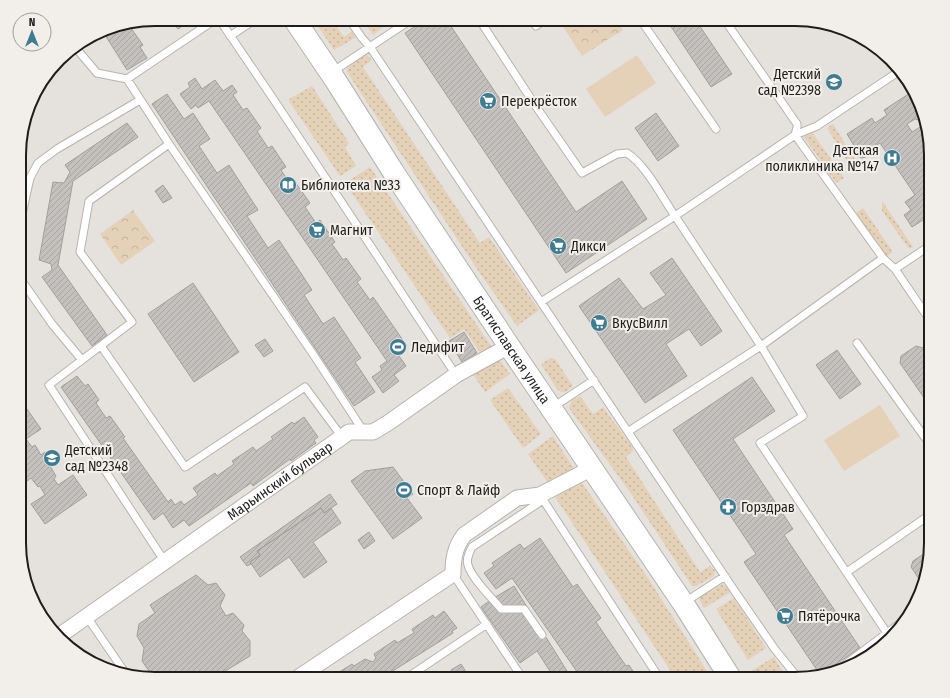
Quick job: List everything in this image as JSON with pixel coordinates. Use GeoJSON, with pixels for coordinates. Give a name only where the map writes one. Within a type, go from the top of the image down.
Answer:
{"type":"FeatureCollection","features":[{"type":"Feature","properties":{"kind":"main road","name":"Братиславская улица"},"geometry":{"type":"LineString","coordinates":[[299,26],[509,346],[683,603],[727,672]]}},
{"type":"Feature","properties":{"kind":"street","name":"Марьинский бульвар"},"geometry":{"type":"LineString","coordinates":[[63,633],[165,563],[349,432],[373,432],[456,375],[509,346]]}},
{"type":"Feature","properties":{"kind":"street"},"geometry":{"type":"LineString","coordinates":[[306,672],[453,574],[455,550],[464,534],[517,498],[542,497],[592,468]]}},
{"type":"Feature","properties":{"kind":"lane"},"geometry":{"type":"LineString","coordinates":[[79,51],[97,73],[127,79],[206,26]]}},
{"type":"Feature","properties":{"kind":"lane"},"geometry":{"type":"LineString","coordinates":[[222,26],[456,375]]}},
{"type":"Feature","properties":{"kind":"lane"},"geometry":{"type":"LineString","coordinates":[[230,36],[245,26]]}},
{"type":"Feature","properties":{"kind":"lane"},"geometry":{"type":"LineString","coordinates":[[354,26],[370,47],[725,576],[774,648],[793,672]]}},
{"type":"Feature","properties":{"kind":"lane"},"geometry":{"type":"LineString","coordinates":[[330,73],[402,26]]}},
{"type":"Feature","properties":{"kind":"lane"},"geometry":{"type":"LineString","coordinates":[[484,26],[537,108],[582,173],[617,154],[627,153],[634,158],[660,192],[761,346],[803,416],[760,443],[887,632]]}},
{"type":"Feature","properties":{"kind":"lane"},"geometry":{"type":"LineString","coordinates":[[645,26],[716,129]]}},
{"type":"Feature","properties":{"kind":"lane"},"geometry":{"type":"LineString","coordinates":[[729,26],[796,124],[797,127],[795,134]]}},
{"type":"Feature","properties":{"kind":"lane"},"geometry":{"type":"LineString","coordinates":[[541,302],[675,216],[795,134],[817,126],[895,74]]}},
{"type":"Feature","properties":{"kind":"lane"},"geometry":{"type":"LineString","coordinates":[[127,79],[169,144],[365,432]]}},
{"type":"Feature","properties":{"kind":"lane"},"geometry":{"type":"LineString","coordinates":[[26,196],[30,178],[38,163],[57,149],[140,100]]}},
{"type":"Feature","properties":{"kind":"lane"},"geometry":{"type":"LineString","coordinates":[[795,134],[883,258],[895,269],[924,312]]}},
{"type":"Feature","properties":{"kind":"lane"},"geometry":{"type":"LineString","coordinates":[[165,563],[49,385],[132,322],[80,252],[89,201],[169,144]]}},
{"type":"Feature","properties":{"kind":"lane"},"geometry":{"type":"LineString","coordinates":[[895,269],[924,250]]}},
{"type":"Feature","properties":{"kind":"lane"},"geometry":{"type":"LineString","coordinates":[[629,432],[761,346],[883,258]]}},
{"type":"Feature","properties":{"kind":"lane"},"geometry":{"type":"LineString","coordinates":[[26,287],[52,324],[82,360]]}},
{"type":"Feature","properties":{"kind":"lane"},"geometry":{"type":"LineString","coordinates":[[857,343],[924,436]]}},
{"type":"Feature","properties":{"kind":"lane"},"geometry":{"type":"LineString","coordinates":[[100,346],[185,467],[305,387],[342,437]]}},
{"type":"Feature","properties":{"kind":"lane"},"geometry":{"type":"LineString","coordinates":[[552,408],[594,380]]}},
{"type":"Feature","properties":{"kind":"lane"},"geometry":{"type":"LineString","coordinates":[[542,635],[524,609],[501,609],[474,577],[468,566],[468,553],[472,547],[542,497],[655,672]]}},
{"type":"Feature","properties":{"kind":"lane"},"geometry":{"type":"LineString","coordinates":[[847,572],[924,519]]}},
{"type":"Feature","properties":{"kind":"lane"},"geometry":{"type":"LineString","coordinates":[[453,574],[518,672]]}},
{"type":"Feature","properties":{"kind":"lane"},"geometry":{"type":"LineString","coordinates":[[683,603],[725,576]]}},
{"type":"Feature","properties":{"kind":"lane"},"geometry":{"type":"LineString","coordinates":[[87,617],[122,668]]}},
{"type":"Feature","properties":{"kind":"lane"},"geometry":{"type":"LineString","coordinates":[[415,672],[487,624]]}},
{"type":"Feature","properties":{"kind":"lane"},"geometry":{"type":"LineString","coordinates":[[855,657],[882,638]]}},
{"type":"Feature","properties":{"kind":"green space"},"geometry":{"type":"Polygon","coordinates":[[[318,26],[337,26],[344,37],[352,31],[355,38],[334,50],[318,26]]]}},
{"type":"Feature","properties":{"kind":"green space"},"geometry":{"type":"Polygon","coordinates":[[[367,26],[382,26],[382,28],[373,35],[367,26]]]}},
{"type":"Feature","properties":{"kind":"green space"},"geometry":{"type":"Polygon","coordinates":[[[563,26],[620,26],[623,30],[582,56],[563,26]]]}},
{"type":"Feature","properties":{"kind":"green space"},"geometry":{"type":"Polygon","coordinates":[[[366,54],[372,60],[363,67],[480,243],[489,237],[539,310],[517,326],[477,269],[347,72],[347,68],[355,60],[366,54]]]}},
{"type":"Feature","properties":{"kind":"green space"},"geometry":{"type":"Polygon","coordinates":[[[637,55],[656,83],[605,117],[586,89],[637,55]]]}},
{"type":"Feature","properties":{"kind":"green space"},"geometry":{"type":"Polygon","coordinates":[[[312,86],[349,143],[345,147],[356,166],[340,176],[289,101],[289,99],[312,86]]]}},
{"type":"Feature","properties":{"kind":"green space"},"geometry":{"type":"Polygon","coordinates":[[[833,124],[861,169],[855,170],[851,167],[827,128],[833,124]]]}},
{"type":"Feature","properties":{"kind":"green space"},"geometry":{"type":"Polygon","coordinates":[[[812,132],[844,178],[836,183],[804,137],[812,132]]]}},
{"type":"Feature","properties":{"kind":"green space"},"geometry":{"type":"Polygon","coordinates":[[[370,167],[491,346],[481,354],[464,329],[450,338],[345,183],[370,167]]]}},
{"type":"Feature","properties":{"kind":"green space"},"geometry":{"type":"Polygon","coordinates":[[[883,202],[913,247],[909,249],[882,211],[883,202]]]}},
{"type":"Feature","properties":{"kind":"green space"},"geometry":{"type":"Polygon","coordinates":[[[863,208],[893,252],[886,257],[856,213],[863,208]]]}},
{"type":"Feature","properties":{"kind":"green space"},"geometry":{"type":"Polygon","coordinates":[[[133,210],[155,241],[121,265],[100,234],[133,210]]]}},
{"type":"Feature","properties":{"kind":"green space"},"geometry":{"type":"Polygon","coordinates":[[[498,358],[510,374],[485,392],[472,373],[498,358]]]}},
{"type":"Feature","properties":{"kind":"green space"},"geometry":{"type":"Polygon","coordinates":[[[551,358],[555,359],[573,386],[565,392],[561,392],[557,389],[541,364],[551,358]]]}},
{"type":"Feature","properties":{"kind":"green space"},"geometry":{"type":"Polygon","coordinates":[[[508,388],[541,434],[523,448],[490,400],[508,388]]]}},
{"type":"Feature","properties":{"kind":"green space"},"geometry":{"type":"Polygon","coordinates":[[[580,396],[593,414],[603,407],[633,448],[633,451],[626,457],[700,572],[710,566],[715,570],[714,576],[696,586],[692,586],[632,495],[569,408],[572,400],[580,396]]]}},
{"type":"Feature","properties":{"kind":"green space"},"geometry":{"type":"Polygon","coordinates":[[[880,405],[900,436],[844,471],[824,440],[880,405]]]}},
{"type":"Feature","properties":{"kind":"green space"},"geometry":{"type":"Polygon","coordinates":[[[553,436],[575,470],[550,486],[528,454],[553,436]]]}},
{"type":"Feature","properties":{"kind":"green space"},"geometry":{"type":"Polygon","coordinates":[[[580,480],[648,578],[708,672],[671,672],[555,497],[580,480]]]}},
{"type":"Feature","properties":{"kind":"green space"},"geometry":{"type":"Polygon","coordinates":[[[721,584],[727,587],[731,592],[704,608],[700,601],[700,597],[721,584]]]}},
{"type":"Feature","properties":{"kind":"green space"},"geometry":{"type":"Polygon","coordinates":[[[734,598],[766,648],[748,660],[716,609],[734,598]]]}},
{"type":"Feature","properties":{"kind":"green space"},"geometry":{"type":"Polygon","coordinates":[[[774,657],[783,672],[752,672],[774,657]]]}},
{"type":"Feature","properties":{"kind":"building"},"geometry":{"type":"Polygon","coordinates":[[[416,26],[451,26],[576,212],[622,181],[647,219],[566,273],[405,33],[416,26]]]}},
{"type":"Feature","properties":{"kind":"building"},"geometry":{"type":"Polygon","coordinates":[[[671,26],[700,26],[732,74],[711,87],[671,26]]]}},
{"type":"Feature","properties":{"kind":"building"},"geometry":{"type":"Polygon","coordinates":[[[131,28],[143,45],[140,47],[147,58],[127,70],[106,36],[131,28]]]}},
{"type":"Feature","properties":{"kind":"building"},"geometry":{"type":"Polygon","coordinates":[[[195,78],[202,89],[215,80],[223,91],[232,85],[237,92],[233,95],[243,110],[247,108],[261,128],[257,131],[268,148],[272,146],[286,167],[281,170],[291,185],[295,182],[310,203],[305,207],[316,223],[320,220],[335,242],[332,244],[343,260],[346,258],[361,279],[357,282],[370,300],[373,297],[407,346],[397,353],[406,366],[394,375],[399,381],[383,393],[372,377],[382,370],[380,366],[387,361],[209,101],[198,108],[196,105],[191,109],[180,94],[190,87],[188,83],[195,78]]]}},
{"type":"Feature","properties":{"kind":"building"},"geometry":{"type":"Polygon","coordinates":[[[167,94],[184,119],[193,113],[210,139],[199,146],[217,173],[229,165],[258,210],[247,216],[268,248],[279,240],[312,290],[304,295],[323,324],[334,317],[361,358],[355,362],[375,392],[354,406],[152,104],[167,94]]]}},
{"type":"Feature","properties":{"kind":"building"},"geometry":{"type":"Polygon","coordinates":[[[909,94],[919,120],[915,119],[907,124],[912,132],[921,126],[922,130],[924,147],[924,219],[912,227],[904,215],[911,210],[905,202],[915,195],[880,143],[870,150],[866,157],[862,158],[858,156],[856,149],[847,134],[872,118],[875,123],[887,115],[884,110],[909,94]]]}},
{"type":"Feature","properties":{"kind":"building"},"geometry":{"type":"Polygon","coordinates":[[[656,113],[679,146],[658,161],[635,128],[656,113]]]}},
{"type":"Feature","properties":{"kind":"building"},"geometry":{"type":"Polygon","coordinates":[[[127,123],[138,137],[73,181],[58,265],[107,335],[92,346],[42,277],[52,270],[51,264],[39,260],[53,182],[64,183],[70,172],[65,165],[127,123]]]}},
{"type":"Feature","properties":{"kind":"building"},"geometry":{"type":"Polygon","coordinates":[[[163,185],[172,198],[163,203],[155,191],[163,185]]]}},
{"type":"Feature","properties":{"kind":"building"},"geometry":{"type":"Polygon","coordinates":[[[672,258],[722,331],[701,346],[689,329],[666,344],[687,376],[645,403],[579,306],[619,278],[643,309],[666,295],[650,273],[672,258]]]}},
{"type":"Feature","properties":{"kind":"building"},"geometry":{"type":"Polygon","coordinates":[[[193,283],[239,352],[194,382],[148,314],[193,283]]]}},
{"type":"Feature","properties":{"kind":"building"},"geometry":{"type":"Polygon","coordinates":[[[464,332],[477,353],[462,362],[449,341],[464,332]]]}},
{"type":"Feature","properties":{"kind":"building"},"geometry":{"type":"Polygon","coordinates":[[[265,339],[273,351],[264,357],[255,345],[265,339]]]}},
{"type":"Feature","properties":{"kind":"building"},"geometry":{"type":"Polygon","coordinates":[[[916,346],[924,350],[924,398],[900,363],[901,356],[916,346]]]}},
{"type":"Feature","properties":{"kind":"building"},"geometry":{"type":"Polygon","coordinates":[[[837,350],[861,384],[840,399],[816,365],[837,350]]]}},
{"type":"Feature","properties":{"kind":"building"},"geometry":{"type":"Polygon","coordinates":[[[77,376],[85,386],[88,384],[99,400],[96,403],[106,418],[110,416],[125,437],[123,438],[168,502],[171,499],[175,505],[181,501],[184,505],[198,495],[193,488],[215,473],[217,476],[234,464],[232,461],[253,447],[256,451],[273,439],[271,437],[292,422],[294,424],[304,417],[318,437],[314,440],[316,443],[291,461],[290,459],[253,486],[251,483],[189,526],[184,520],[173,528],[163,513],[154,520],[61,387],[77,376]]]}},
{"type":"Feature","properties":{"kind":"building"},"geometry":{"type":"Polygon","coordinates":[[[752,377],[775,411],[733,439],[793,529],[784,535],[860,648],[833,666],[817,670],[744,562],[756,554],[673,430],[752,377]]]}},
{"type":"Feature","properties":{"kind":"building"},"geometry":{"type":"Polygon","coordinates":[[[27,409],[41,429],[26,439],[27,409]]]}},
{"type":"Feature","properties":{"kind":"building"},"geometry":{"type":"Polygon","coordinates":[[[26,439],[32,447],[35,445],[41,455],[45,452],[53,464],[50,466],[56,476],[54,479],[58,485],[73,475],[87,495],[45,524],[31,504],[45,495],[40,486],[38,487],[31,478],[27,481],[26,439]]]}},
{"type":"Feature","properties":{"kind":"building"},"geometry":{"type":"Polygon","coordinates":[[[393,467],[413,494],[407,498],[422,518],[393,539],[351,481],[365,471],[393,467]]]}},
{"type":"Feature","properties":{"kind":"building"},"geometry":{"type":"Polygon","coordinates":[[[330,494],[337,504],[324,513],[321,508],[257,551],[260,555],[247,566],[240,557],[330,494]]]}},
{"type":"Feature","properties":{"kind":"building"},"geometry":{"type":"Polygon","coordinates":[[[321,508],[324,513],[331,508],[341,523],[313,542],[327,562],[304,578],[289,557],[260,577],[250,562],[260,555],[257,551],[321,508]]]}},
{"type":"Feature","properties":{"kind":"building"},"geometry":{"type":"Polygon","coordinates":[[[369,532],[375,541],[364,549],[358,540],[369,532]]]}},
{"type":"Feature","properties":{"kind":"building"},"geometry":{"type":"Polygon","coordinates":[[[540,538],[573,587],[577,584],[601,618],[596,622],[626,666],[629,665],[634,672],[577,672],[512,578],[496,589],[484,573],[494,566],[492,563],[520,544],[524,549],[540,538]]]}},
{"type":"Feature","properties":{"kind":"building"},"geometry":{"type":"Polygon","coordinates":[[[924,554],[919,579],[911,567],[913,561],[924,554]]]}},
{"type":"Feature","properties":{"kind":"building"},"geometry":{"type":"Polygon","coordinates":[[[196,575],[208,585],[216,583],[225,595],[220,606],[226,616],[233,613],[244,625],[242,631],[250,641],[250,656],[224,672],[149,671],[142,661],[144,648],[137,636],[139,624],[155,613],[150,605],[196,575]]]}},
{"type":"Feature","properties":{"kind":"building"},"geometry":{"type":"Polygon","coordinates":[[[514,586],[568,672],[550,672],[537,651],[520,663],[481,607],[514,586]]]}},
{"type":"Feature","properties":{"kind":"building"},"geometry":{"type":"Polygon","coordinates":[[[444,611],[457,628],[452,631],[453,633],[391,672],[339,672],[352,664],[354,666],[365,659],[373,662],[376,658],[374,654],[395,640],[397,643],[414,633],[412,629],[433,615],[435,618],[444,611]]]}},
{"type":"Feature","properties":{"kind":"building"},"geometry":{"type":"Polygon","coordinates":[[[461,664],[466,672],[452,672],[451,670],[461,664]]]}},
{"type":"Feature","properties":{"kind":"place","name":"Детский сад №2398"},"geometry":{"type":"Point","coordinates":[834,82]}},
{"type":"Feature","properties":{"kind":"place","name":"Перекрёсток"},"geometry":{"type":"Point","coordinates":[488,101]}},
{"type":"Feature","properties":{"kind":"place","name":"Детская поликлиника №147"},"geometry":{"type":"Point","coordinates":[892,158]}},
{"type":"Feature","properties":{"kind":"place","name":"Библиотека №33"},"geometry":{"type":"Point","coordinates":[288,185]}},
{"type":"Feature","properties":{"kind":"place","name":"Магнит"},"geometry":{"type":"Point","coordinates":[317,230]}},
{"type":"Feature","properties":{"kind":"place","name":"Дикси"},"geometry":{"type":"Point","coordinates":[558,246]}},
{"type":"Feature","properties":{"kind":"place","name":"ВкусВилл"},"geometry":{"type":"Point","coordinates":[599,323]}},
{"type":"Feature","properties":{"kind":"place","name":"Ледифит"},"geometry":{"type":"Point","coordinates":[398,347]}},
{"type":"Feature","properties":{"kind":"place","name":"Детский сад №2348"},"geometry":{"type":"Point","coordinates":[52,458]}},
{"type":"Feature","properties":{"kind":"place","name":"Спорт & Лайф"},"geometry":{"type":"Point","coordinates":[404,490]}},
{"type":"Feature","properties":{"kind":"place","name":"Горздрав"},"geometry":{"type":"Point","coordinates":[728,507]}},
{"type":"Feature","properties":{"kind":"place","name":"Пятёрочка"},"geometry":{"type":"Point","coordinates":[785,616]}}]}
